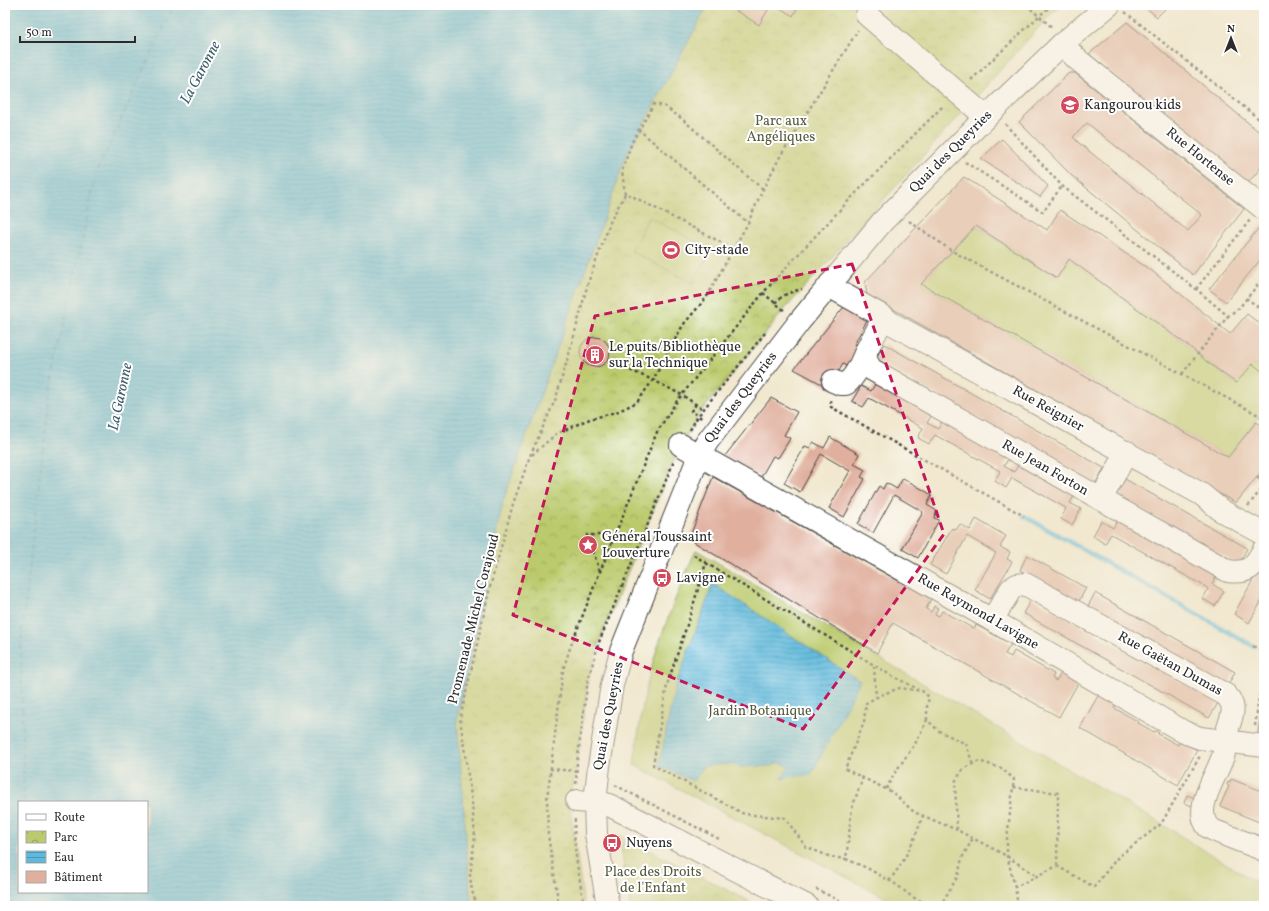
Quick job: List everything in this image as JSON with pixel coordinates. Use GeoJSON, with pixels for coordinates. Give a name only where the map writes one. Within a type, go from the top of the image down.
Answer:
{"type":"FeatureCollection","features":[{"type":"Feature","properties":{"kind":"street","name":"Quai des Queyries"},"geometry":{"type":"LineString","coordinates":[[608,906],[596,834],[586,802],[598,766],[612,686],[621,651],[690,451],[707,442],[716,428],[830,284],[882,222],[989,114],[1062,44],[1115,7]]}},
{"type":"Feature","properties":{"kind":"street"},"geometry":{"type":"LineString","coordinates":[[868,15],[958,92],[989,114]]}},
{"type":"Feature","properties":{"kind":"street","name":"Rue Hortense"},"geometry":{"type":"LineString","coordinates":[[1062,44],[1084,64],[1262,208]]}},
{"type":"Feature","properties":{"kind":"street","name":"Rue Reignier"},"geometry":{"type":"LineString","coordinates":[[830,284],[836,290],[884,317],[891,323],[1127,452],[1201,494],[1222,511],[1264,534]]}},
{"type":"Feature","properties":{"kind":"street"},"geometry":{"type":"LineString","coordinates":[[836,382],[846,384],[850,380],[858,368],[884,317]]}},
{"type":"Feature","properties":{"kind":"street","name":"Rue Jean Forton"},"geometry":{"type":"LineString","coordinates":[[866,351],[866,360],[871,369],[1228,571],[1237,573],[1249,570],[1256,564],[1264,549]]}},
{"type":"Feature","properties":{"kind":"street","name":"Rue Raymond Lavigne"},"geometry":{"type":"LineString","coordinates":[[690,451],[992,620],[1184,732],[1200,738],[1258,745]]}},
{"type":"Feature","properties":{"kind":"street"},"geometry":{"type":"LineString","coordinates":[[1100,499],[1127,452]]}},
{"type":"Feature","properties":{"kind":"street","name":"Rue Gaëtan Dumas"},"geometry":{"type":"LineString","coordinates":[[992,620],[1011,589],[1017,585],[1025,584],[1226,695],[1232,701],[1233,708],[1225,740],[1224,753],[1202,806],[1203,819],[1208,828],[1264,850]]}},
{"type":"Feature","properties":{"kind":"street"},"geometry":{"type":"LineString","coordinates":[[586,802],[603,803],[611,806],[806,906]]}},
{"type":"Feature","properties":{"kind":"path"},"geometry":{"type":"LineString","coordinates":[[1026,5],[1039,16]]}},
{"type":"Feature","properties":{"kind":"path"},"geometry":{"type":"LineString","coordinates":[[559,906],[548,835],[547,799],[563,670],[600,571],[657,432],[682,394],[763,293],[792,260],[853,196],[958,92],[1052,5]]}},
{"type":"Feature","properties":{"kind":"path"},"geometry":{"type":"LineString","coordinates":[[1115,7],[1264,123]]}},
{"type":"Feature","properties":{"kind":"path"},"geometry":{"type":"LineString","coordinates":[[530,456],[556,434],[586,420],[619,411],[637,402],[653,380],[683,325],[706,298],[748,223],[763,189],[790,140],[868,15]]}},
{"type":"Feature","properties":{"kind":"path"},"geometry":{"type":"LineString","coordinates":[[734,249],[630,195],[625,194],[622,171],[638,129],[654,104],[664,106],[681,118],[763,189]]}},
{"type":"Feature","properties":{"kind":"path"},"geometry":{"type":"LineString","coordinates":[[989,114],[1062,186],[1196,289],[1228,316]]}},
{"type":"Feature","properties":{"kind":"path"},"geometry":{"type":"LineString","coordinates":[[638,129],[748,223]]}},
{"type":"Feature","properties":{"kind":"path"},"geometry":{"type":"LineString","coordinates":[[950,153],[1043,212],[1062,186]]}},
{"type":"Feature","properties":{"kind":"path","name":"Promenade Michel Corajoud"},"geometry":{"type":"LineString","coordinates":[[477,906],[472,890],[470,876],[474,836],[472,803],[460,719],[490,587],[513,504],[530,456],[556,398],[588,283],[611,220],[625,194]]}},
{"type":"Feature","properties":{"kind":"path"},"geometry":{"type":"LineString","coordinates":[[1196,289],[1262,208]]}},
{"type":"Feature","properties":{"kind":"path"},"geometry":{"type":"LineString","coordinates":[[894,210],[952,251],[1264,418]]}},
{"type":"Feature","properties":{"kind":"path"},"geometry":{"type":"LineString","coordinates":[[1182,374],[1228,316],[1239,308],[1264,277]]}},
{"type":"Feature","properties":{"kind":"path"},"geometry":{"type":"LineString","coordinates":[[763,293],[784,310]]}},
{"type":"Feature","properties":{"kind":"path"},"geometry":{"type":"LineString","coordinates":[[1246,298],[1264,311]]}},
{"type":"Feature","properties":{"kind":"path"},"geometry":{"type":"LineString","coordinates":[[608,361],[682,394],[704,409]]}},
{"type":"Feature","properties":{"kind":"path"},"geometry":{"type":"LineString","coordinates":[[836,382],[831,400],[831,407],[1024,516]]}},
{"type":"Feature","properties":{"kind":"path"},"geometry":{"type":"LineString","coordinates":[[1257,477],[1264,483]]}},
{"type":"Feature","properties":{"kind":"path"},"geometry":{"type":"LineString","coordinates":[[1237,519],[1264,486]]}},
{"type":"Feature","properties":{"kind":"path"},"geometry":{"type":"LineString","coordinates":[[600,571],[587,535],[615,535]]}},
{"type":"Feature","properties":{"kind":"path"},"geometry":{"type":"LineString","coordinates":[[694,555],[874,666],[922,691],[929,697],[927,720],[915,744],[896,771],[886,789]]}},
{"type":"Feature","properties":{"kind":"path"},"geometry":{"type":"LineString","coordinates":[[706,563],[667,685],[653,766],[744,814],[785,818],[806,847],[831,857],[846,860],[868,868],[912,897],[933,906]]}},
{"type":"Feature","properties":{"kind":"path"},"geometry":{"type":"LineString","coordinates":[[1253,646],[1264,652]]}},
{"type":"Feature","properties":{"kind":"path"},"geometry":{"type":"LineString","coordinates":[[1258,745],[1264,663]]}},
{"type":"Feature","properties":{"kind":"path"},"geometry":{"type":"LineString","coordinates":[[874,666],[876,697]]}},
{"type":"Feature","properties":{"kind":"path"},"geometry":{"type":"LineString","coordinates":[[922,691],[900,688],[866,702],[864,722],[845,768],[892,792],[914,812],[974,838],[1007,856],[1037,876]]}},
{"type":"Feature","properties":{"kind":"path"},"geometry":{"type":"LineString","coordinates":[[927,720],[939,731],[966,744],[973,765]]}},
{"type":"Feature","properties":{"kind":"path"},"geometry":{"type":"LineString","coordinates":[[1057,866],[1094,887],[1118,857],[1161,824],[1204,749],[1200,738]]}},
{"type":"Feature","properties":{"kind":"path"},"geometry":{"type":"LineString","coordinates":[[957,830],[955,782],[963,769],[980,761],[1001,768],[1014,779],[1007,839],[1007,856],[1018,906]]}},
{"type":"Feature","properties":{"kind":"path"},"geometry":{"type":"LineString","coordinates":[[846,860],[852,808],[863,777]]}},
{"type":"Feature","properties":{"kind":"path"},"geometry":{"type":"LineString","coordinates":[[1013,787],[1058,794],[1057,866]]}},
{"type":"Feature","properties":{"kind":"path"},"geometry":{"type":"LineString","coordinates":[[584,906],[574,835],[586,802]]}},
{"type":"Feature","properties":{"kind":"path"},"geometry":{"type":"LineString","coordinates":[[889,881],[912,846],[923,816]]}},
{"type":"Feature","properties":{"kind":"path"},"geometry":{"type":"LineString","coordinates":[[940,906],[958,876],[962,858],[974,838]]}},
{"type":"Feature","properties":{"kind":"path"},"geometry":{"type":"LineString","coordinates":[[1015,887],[1057,866]]}},
{"type":"Feature","properties":{"kind":"highlighted area"},"geometry":{"type":"Polygon","coordinates":[[[852,264],[944,534],[803,729],[513,615],[595,316],[852,264]]]}},
{"type":"Feature","properties":{"kind":"green space","name":"Parc aux Angéliques"},"geometry":{"type":"Polygon","coordinates":[[[708,5],[1063,5],[1051,14],[784,310],[698,416],[681,445],[599,642],[588,680],[576,771],[569,801],[584,906],[471,906],[457,719],[503,501],[626,156],[708,5]]]}},
{"type":"Feature","properties":{"kind":"green space","name":"City-stade"},"geometry":{"type":"Polygon","coordinates":[[[649,217],[711,250],[693,283],[631,251],[649,217]]]}},
{"type":"Feature","properties":{"kind":"green space"},"geometry":{"type":"Polygon","coordinates":[[[976,226],[1057,278],[1069,259],[1190,347],[1235,383],[1253,364],[1264,373],[1264,411],[1228,457],[921,284],[976,226]]]}},
{"type":"Feature","properties":{"kind":"green space","name":"Jardin Botanique"},"geometry":{"type":"Polygon","coordinates":[[[696,550],[1168,828],[1264,887],[1264,906],[901,906],[634,765],[642,712],[652,666],[672,606],[696,550]]]}},
{"type":"Feature","properties":{"kind":"green space","name":"Place des Droits de l'Enfant"},"geometry":{"type":"Polygon","coordinates":[[[619,835],[749,901],[746,906],[630,906],[619,835]]]}},
{"type":"Feature","properties":{"kind":"water","name":"La Garonne"},"geometry":{"type":"Polygon","coordinates":[[[5,5],[708,5],[626,156],[503,501],[457,719],[471,906],[5,906],[5,5]]]}},
{"type":"Feature","properties":{"kind":"water"},"geometry":{"type":"Polygon","coordinates":[[[713,584],[860,681],[811,775],[794,776],[781,779],[789,767],[779,762],[772,766],[738,767],[733,764],[704,766],[693,781],[659,766],[675,687],[713,584]]]}},
{"type":"Feature","properties":{"kind":"building"},"geometry":{"type":"Polygon","coordinates":[[[727,5],[771,5],[759,25],[727,5]]]}},
{"type":"Feature","properties":{"kind":"building"},"geometry":{"type":"Polygon","coordinates":[[[775,5],[799,5],[793,16],[775,5]]]}},
{"type":"Feature","properties":{"kind":"building"},"geometry":{"type":"Polygon","coordinates":[[[1146,5],[1160,5],[1165,9],[1157,17],[1145,7],[1146,5]]]}},
{"type":"Feature","properties":{"kind":"building"},"geometry":{"type":"Polygon","coordinates":[[[1127,22],[1264,136],[1264,164],[1248,183],[1089,54],[1127,22]]]}},
{"type":"Feature","properties":{"kind":"building"},"geometry":{"type":"Polygon","coordinates":[[[1069,73],[1075,73],[1244,209],[1193,275],[1072,176],[1019,122],[1069,73]],[[1087,123],[1073,137],[1188,231],[1202,215],[1087,123]]]}},
{"type":"Feature","properties":{"kind":"building"},"geometry":{"type":"Polygon","coordinates":[[[1002,139],[1048,186],[1040,197],[981,159],[1002,139]]]}},
{"type":"Feature","properties":{"kind":"building"},"geometry":{"type":"Polygon","coordinates":[[[964,177],[1047,230],[1060,210],[1152,271],[1230,334],[1247,314],[1264,327],[1264,373],[1253,364],[1236,383],[1207,362],[1190,347],[1069,259],[1057,278],[976,226],[921,284],[1228,457],[1256,422],[1264,426],[1264,468],[1236,503],[867,294],[865,282],[964,177]]]}},
{"type":"Feature","properties":{"kind":"building"},"geometry":{"type":"Polygon","coordinates":[[[1262,224],[1264,225],[1264,255],[1226,302],[1209,289],[1262,224]]]}},
{"type":"Feature","properties":{"kind":"building"},"geometry":{"type":"Polygon","coordinates":[[[845,307],[867,320],[854,345],[859,347],[848,367],[843,364],[829,388],[794,369],[845,307]]]}},
{"type":"Feature","properties":{"kind":"building","name":"Le puits/Bibliothèque sur la Technique"},"geometry":{"type":"Polygon","coordinates":[[[595,337],[605,342],[610,352],[605,362],[595,367],[585,362],[580,352],[585,342],[595,337]]]}},
{"type":"Feature","properties":{"kind":"building"},"geometry":{"type":"Polygon","coordinates":[[[884,344],[1104,468],[1095,484],[875,360],[884,344]]]}},
{"type":"Feature","properties":{"kind":"building"},"geometry":{"type":"Polygon","coordinates":[[[877,381],[933,413],[927,423],[938,429],[943,419],[1010,456],[1004,466],[1014,472],[1020,462],[1076,493],[1070,503],[1081,509],[1072,525],[1061,519],[1066,508],[1012,478],[1006,488],[995,481],[1000,471],[935,435],[929,444],[918,438],[923,428],[869,398],[863,407],[852,401],[861,386],[871,391],[877,381]]]}},
{"type":"Feature","properties":{"kind":"building"},"geometry":{"type":"Polygon","coordinates":[[[771,398],[797,412],[784,435],[790,438],[788,442],[778,458],[773,456],[761,477],[724,457],[771,398]]]}},
{"type":"Feature","properties":{"kind":"building"},"geometry":{"type":"Polygon","coordinates":[[[830,437],[859,454],[854,464],[865,470],[861,477],[865,479],[844,517],[829,508],[850,471],[821,454],[800,492],[784,483],[805,446],[810,448],[813,442],[824,448],[830,437]]]}},
{"type":"Feature","properties":{"kind":"building"},"geometry":{"type":"Polygon","coordinates":[[[713,477],[931,599],[926,609],[931,612],[934,606],[938,608],[935,614],[939,616],[942,611],[974,629],[976,625],[1011,644],[1005,654],[1011,657],[1014,651],[1054,674],[1052,678],[1056,681],[1061,673],[1078,683],[1059,717],[893,623],[877,653],[689,539],[713,477]]]}},
{"type":"Feature","properties":{"kind":"building"},"geometry":{"type":"Polygon","coordinates":[[[903,478],[932,495],[927,505],[937,511],[934,518],[939,520],[918,558],[902,549],[923,512],[894,495],[873,533],[858,524],[879,486],[883,489],[886,483],[897,489],[903,478]]]}},
{"type":"Feature","properties":{"kind":"building"},"geometry":{"type":"Polygon","coordinates":[[[1125,479],[1247,548],[1239,564],[1116,495],[1125,479]]]}},
{"type":"Feature","properties":{"kind":"building"},"geometry":{"type":"Polygon","coordinates":[[[1119,518],[1218,573],[1212,584],[1224,591],[1215,606],[1203,599],[1208,589],[1206,587],[1111,534],[1105,544],[1093,536],[1101,521],[1113,528],[1119,518]]]}},
{"type":"Feature","properties":{"kind":"building"},"geometry":{"type":"Polygon","coordinates":[[[976,519],[1006,536],[1000,547],[1010,552],[1007,559],[1012,562],[990,599],[975,590],[996,553],[967,536],[946,574],[930,565],[952,528],[956,530],[960,524],[970,530],[976,519]]]}},
{"type":"Feature","properties":{"kind":"building"},"geometry":{"type":"Polygon","coordinates":[[[1027,555],[1086,588],[1078,603],[1020,570],[1027,555]]]}},
{"type":"Feature","properties":{"kind":"building"},"geometry":{"type":"Polygon","coordinates":[[[1264,560],[1264,597],[1249,623],[1234,614],[1264,560]]]}},
{"type":"Feature","properties":{"kind":"building"},"geometry":{"type":"Polygon","coordinates":[[[1095,593],[1235,672],[1227,687],[1087,608],[1095,593]]]}},
{"type":"Feature","properties":{"kind":"building"},"geometry":{"type":"Polygon","coordinates":[[[1032,598],[1218,703],[1209,718],[1023,613],[1032,598]]]}},
{"type":"Feature","properties":{"kind":"building"},"geometry":{"type":"Polygon","coordinates":[[[1099,694],[1116,704],[1114,708],[1139,722],[1138,723],[1154,732],[1159,733],[1158,734],[1178,745],[1180,741],[1197,750],[1178,785],[1080,728],[1099,694]]]}},
{"type":"Feature","properties":{"kind":"building"},"geometry":{"type":"Polygon","coordinates":[[[1264,695],[1264,733],[1258,732],[1264,695]]]}},
{"type":"Feature","properties":{"kind":"building"},"geometry":{"type":"Polygon","coordinates":[[[1231,779],[1264,792],[1264,824],[1220,806],[1229,786],[1227,785],[1228,782],[1230,783],[1231,779]]]}},
{"type":"Feature","properties":{"kind":"building"},"geometry":{"type":"Polygon","coordinates":[[[1187,795],[1195,798],[1192,806],[1184,803],[1187,795]]]}},
{"type":"Feature","properties":{"kind":"waterway"},"geometry":{"type":"LineString","coordinates":[[1024,516],[1253,646]]}},
{"type":"Feature","properties":{"kind":"ferry route"},"geometry":{"type":"LineString","coordinates":[[24,801],[21,641],[49,397],[96,174],[174,5]]}},
{"type":"Feature","properties":{"kind":"ferry route"},"geometry":{"type":"LineString","coordinates":[[34,893],[36,906]]}},
{"type":"Feature","properties":{"kind":"place","name":"Kangourou kids"},"geometry":{"type":"Point","coordinates":[1070,105]}},
{"type":"Feature","properties":{"kind":"place","name":"City-stade"},"geometry":{"type":"Point","coordinates":[671,250]}},
{"type":"Feature","properties":{"kind":"place","name":"Le puits/Bibliothèque sur la Technique"},"geometry":{"type":"Point","coordinates":[595,355]}},
{"type":"Feature","properties":{"kind":"place","name":"Général Toussaint Louverture"},"geometry":{"type":"Point","coordinates":[588,545]}},
{"type":"Feature","properties":{"kind":"place","name":"Lavigne"},"geometry":{"type":"Point","coordinates":[662,578]}},
{"type":"Feature","properties":{"kind":"place","name":"Nuyens"},"geometry":{"type":"Point","coordinates":[612,843]}}]}
